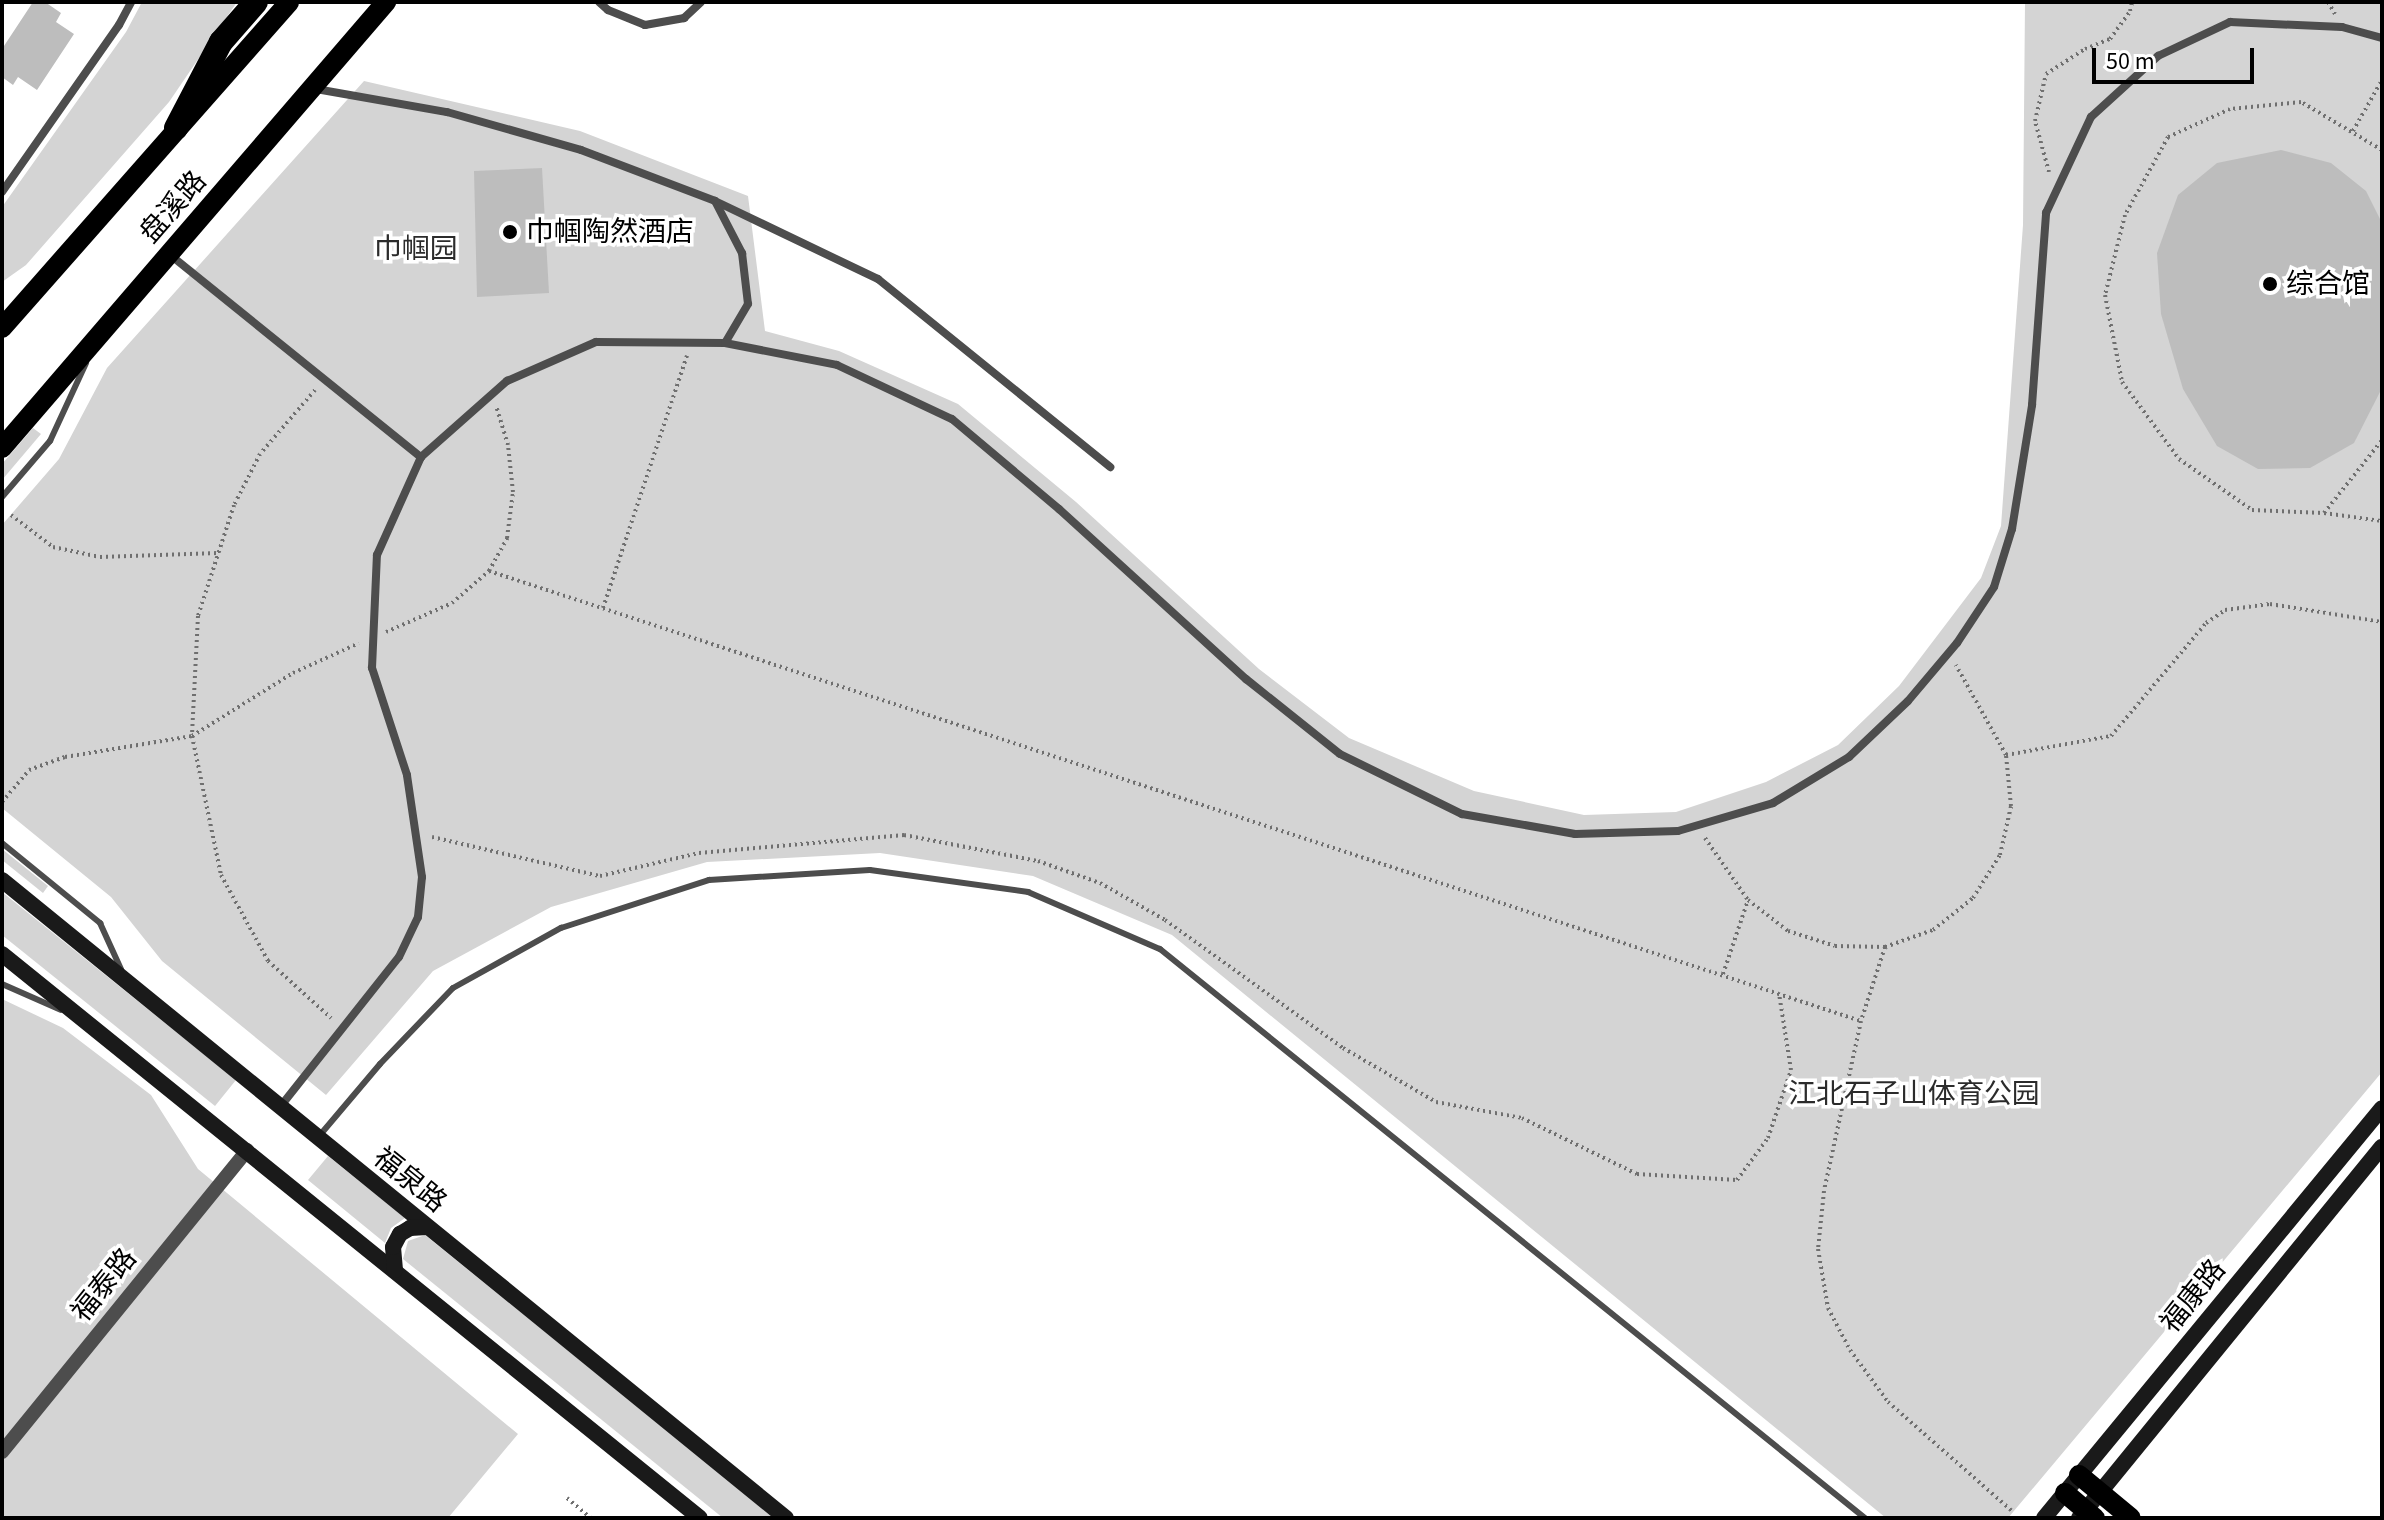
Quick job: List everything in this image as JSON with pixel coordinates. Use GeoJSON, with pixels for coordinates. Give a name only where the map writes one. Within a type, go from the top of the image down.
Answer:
{"type":"FeatureCollection","features":[{"type":"Feature","properties":{"kind":"highway"},"geometry":{"type":"LineString","coordinates":[[176,128],[221,42],[256,2]]}},
{"type":"Feature","properties":{"kind":"main road","name":"盘溪路"},"geometry":{"type":"LineString","coordinates":[[3,327],[289,2]]}},
{"type":"Feature","properties":{"kind":"main road","name":"盘溪路"},"geometry":{"type":"LineString","coordinates":[[2,448],[386,2]]}},
{"type":"Feature","properties":{"kind":"main road","name":"福泉路"},"geometry":{"type":"LineString","coordinates":[[2,880],[786,1518]]}},
{"type":"Feature","properties":{"kind":"main road"},"geometry":{"type":"LineString","coordinates":[[2,954],[700,1518]]}},
{"type":"Feature","properties":{"kind":"main road","name":"福康路"},"geometry":{"type":"LineString","coordinates":[[2044,1518],[2382,1108]]}},
{"type":"Feature","properties":{"kind":"main road","name":"福康路"},"geometry":{"type":"LineString","coordinates":[[2087,1515],[2100,1492],[2382,1147]]}},
{"type":"Feature","properties":{"kind":"main road"},"geometry":{"type":"LineString","coordinates":[[395,1270],[393,1247],[400,1234],[410,1228],[427,1227]]}},
{"type":"Feature","properties":{"kind":"main road"},"geometry":{"type":"LineString","coordinates":[[2079,1475],[2131,1518]]}},
{"type":"Feature","properties":{"kind":"main road"},"geometry":{"type":"LineString","coordinates":[[2065,1493],[2087,1515]]}},
{"type":"Feature","properties":{"kind":"street"},"geometry":{"type":"LineString","coordinates":[[2,192],[119,25],[131,2]]}},
{"type":"Feature","properties":{"kind":"street"},"geometry":{"type":"LineString","coordinates":[[599,2],[608,10],[645,25],[684,18],[701,2]]}},
{"type":"Feature","properties":{"kind":"street"},"geometry":{"type":"LineString","coordinates":[[279,1107],[399,957],[418,917],[422,877],[407,775],[372,668],[377,555],[421,457],[507,381],[596,342],[725,343],[837,365],[952,419],[1059,509],[1246,679],[1340,754],[1462,814],[1575,834],[1678,831],[1773,803],[1849,757],[1908,701],[1949,652],[1994,587],[2012,529],[2032,405],[2046,213],[2091,117],[2158,56],[2230,22],[2342,27],[2382,38]]}},
{"type":"Feature","properties":{"kind":"street"},"geometry":{"type":"LineString","coordinates":[[314,88],[462,116],[581,150],[715,201],[878,279],[1110,467]]}},
{"type":"Feature","properties":{"kind":"street"},"geometry":{"type":"LineString","coordinates":[[715,201],[742,253],[748,304],[725,343]]}},
{"type":"Feature","properties":{"kind":"street"},"geometry":{"type":"LineString","coordinates":[[169,254],[421,457]]}},
{"type":"Feature","properties":{"kind":"street","name":"福泰路"},"geometry":{"type":"LineString","coordinates":[[2,1452],[247,1150]]}},
{"type":"Feature","properties":{"kind":"lane"},"geometry":{"type":"LineString","coordinates":[[2,497],[50,441],[97,338]]}},
{"type":"Feature","properties":{"kind":"lane"},"geometry":{"type":"LineString","coordinates":[[2,843],[100,923],[128,984]]}},
{"type":"Feature","properties":{"kind":"lane"},"geometry":{"type":"LineString","coordinates":[[317,1138],[380,1064],[453,988],[561,928],[709,880],[870,870],[1028,892],[1160,949],[1865,1518]]}},
{"type":"Feature","properties":{"kind":"lane"},"geometry":{"type":"LineString","coordinates":[[2,984],[85,1021]]}},
{"type":"Feature","properties":{"kind":"path"},"geometry":{"type":"LineString","coordinates":[[2056,193],[2035,121],[2046,74],[2085,49],[2110,39],[2130,11],[2132,2]]}},
{"type":"Feature","properties":{"kind":"path"},"geometry":{"type":"LineString","coordinates":[[2353,131],[2382,80]]}},
{"type":"Feature","properties":{"kind":"path"},"geometry":{"type":"LineString","coordinates":[[2382,150],[2301,102],[2230,109],[2168,137],[2125,215],[2105,295],[2122,382],[2179,459],[2252,510],[2324,513],[2382,521]]}},
{"type":"Feature","properties":{"kind":"path"},"geometry":{"type":"LineString","coordinates":[[603,608],[692,343]]}},
{"type":"Feature","properties":{"kind":"path"},"geometry":{"type":"LineString","coordinates":[[325,380],[260,454],[234,505],[198,616],[192,736],[221,875],[268,961],[344,1029]]}},
{"type":"Feature","properties":{"kind":"path"},"geometry":{"type":"LineString","coordinates":[[2,802],[29,770],[65,757],[192,736],[293,673],[373,636],[407,626],[452,603],[489,571],[507,538],[513,492],[508,445],[492,394]]}},
{"type":"Feature","properties":{"kind":"path"},"geometry":{"type":"LineString","coordinates":[[2324,513],[2382,440]]}},
{"type":"Feature","properties":{"kind":"path"},"geometry":{"type":"LineString","coordinates":[[11,515],[53,547],[100,557],[218,553]]}},
{"type":"Feature","properties":{"kind":"path"},"geometry":{"type":"LineString","coordinates":[[489,571],[1861,1021]]}},
{"type":"Feature","properties":{"kind":"path"},"geometry":{"type":"LineString","coordinates":[[2006,755],[2111,736],[2198,632],[2225,610],[2270,604],[2382,622]]}},
{"type":"Feature","properties":{"kind":"path"},"geometry":{"type":"LineString","coordinates":[[1696,826],[1748,900],[1788,931],[1835,946],[1885,947],[1933,930],[1973,898],[2000,855],[2011,806],[2006,755],[1949,652]]}},
{"type":"Feature","properties":{"kind":"path"},"geometry":{"type":"LineString","coordinates":[[1722,975],[1748,900]]}},
{"type":"Feature","properties":{"kind":"path"},"geometry":{"type":"LineString","coordinates":[[1885,947],[1861,1021],[1824,1191],[1818,1249],[1828,1308],[1850,1350],[1888,1402],[2013,1512]]}},
{"type":"Feature","properties":{"kind":"path"},"geometry":{"type":"LineString","coordinates":[[567,1498],[591,1518]]}},
{"type":"Feature","properties":{"kind":"green space"},"geometry":{"type":"Polygon","coordinates":[[[142,2],[237,2],[169,102],[26,265],[2,282],[2,207],[126,32],[142,2]]]}},
{"type":"Feature","properties":{"kind":"green space","name":"江北石子山体育公园"},"geometry":{"type":"Polygon","coordinates":[[[2025,2],[2382,2],[2382,1072],[2008,1518],[1886,1518],[1172,935],[1033,876],[880,853],[707,862],[551,907],[433,971],[326,1095],[162,961],[111,897],[2,808],[2,525],[59,459],[107,368],[364,81],[580,131],[748,196],[765,331],[839,351],[958,404],[1076,502],[1259,669],[1349,738],[1474,791],[1584,815],[1676,812],[1766,782],[1838,745],[1899,686],[1981,578],[2001,526],[2023,225],[2025,2]]]}},
{"type":"Feature","properties":{"kind":"green space"},"geometry":{"type":"Polygon","coordinates":[[[33,428],[41,434],[2,480],[2,464],[33,428]]]}},
{"type":"Feature","properties":{"kind":"green space"},"geometry":{"type":"Polygon","coordinates":[[[2,849],[48,886],[43,893],[2,860],[2,849]]]}},
{"type":"Feature","properties":{"kind":"green space"},"geometry":{"type":"Polygon","coordinates":[[[2,892],[236,1080],[215,1106],[2,935],[2,892]]]}},
{"type":"Feature","properties":{"kind":"green space"},"geometry":{"type":"Polygon","coordinates":[[[2,999],[63,1028],[151,1095],[198,1169],[518,1434],[448,1518],[2,1518],[2,999]]]}},
{"type":"Feature","properties":{"kind":"green space"},"geometry":{"type":"Polygon","coordinates":[[[328,1156],[405,1218],[391,1228],[385,1243],[308,1180],[328,1156]]]}},
{"type":"Feature","properties":{"kind":"green space"},"geometry":{"type":"Polygon","coordinates":[[[425,1235],[775,1518],[723,1518],[403,1259],[408,1241],[425,1235]]]}},
{"type":"Feature","properties":{"kind":"building"},"geometry":{"type":"Polygon","coordinates":[[[33,2],[45,2],[61,13],[56,22],[74,34],[37,90],[18,77],[13,85],[2,77],[2,49],[33,2]]]}},
{"type":"Feature","properties":{"kind":"building","name":"综合馆"},"geometry":{"type":"Polygon","coordinates":[[[2281,150],[2331,163],[2366,191],[2382,223],[2382,388],[2354,443],[2310,468],[2258,469],[2217,446],[2183,389],[2161,314],[2157,253],[2178,195],[2217,163],[2281,150]]]}},
{"type":"Feature","properties":{"kind":"building","name":"巾帼陶然酒店"},"geometry":{"type":"Polygon","coordinates":[[[542,168],[549,293],[477,297],[474,171],[542,168]]]}},
{"type":"Feature","properties":{"kind":"place","name":"巾帼陶然酒店"},"geometry":{"type":"Point","coordinates":[510,232]}},
{"type":"Feature","properties":{"kind":"place","name":"综合馆"},"geometry":{"type":"Point","coordinates":[2270,284]}},
{"type":"Feature","properties":{"kind":"park label","name":"巾帼园"},"geometry":{"type":"Point","coordinates":[416,249]}}]}
